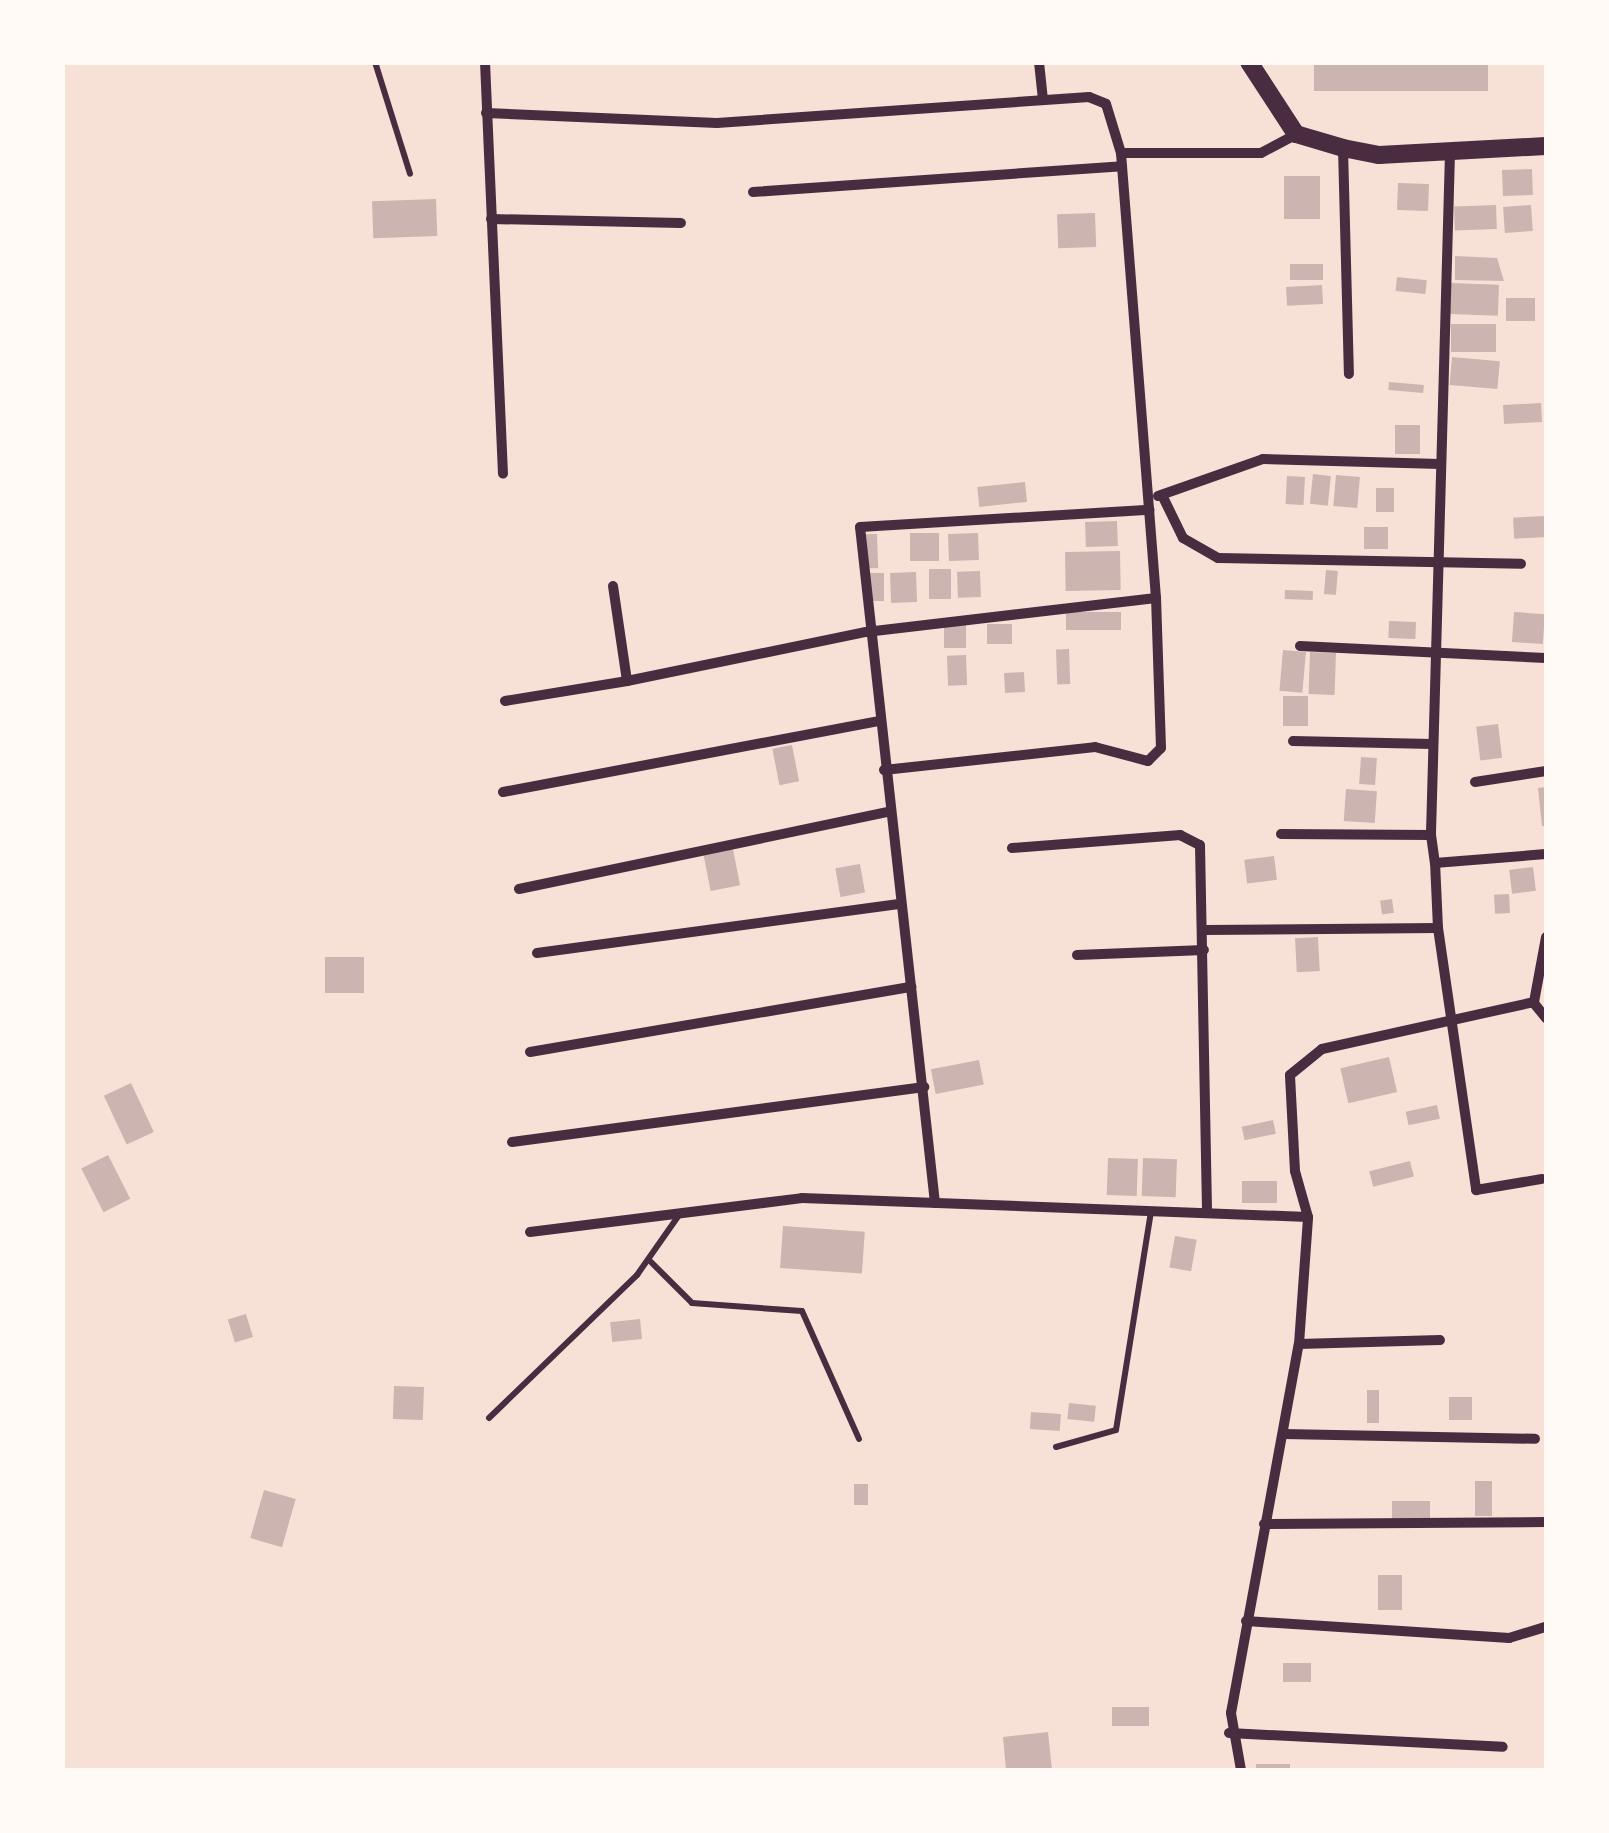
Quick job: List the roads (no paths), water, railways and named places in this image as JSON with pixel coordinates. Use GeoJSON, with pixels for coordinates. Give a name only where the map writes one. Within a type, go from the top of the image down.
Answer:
{"type":"FeatureCollection","features":[{"type":"Feature","properties":{"kind":"main road"},"geometry":{"type":"LineString","coordinates":[[1249,62],[1296,134],[1343,148],[1450,153],[1546,146]]}},
{"type":"Feature","properties":{"kind":"street"},"geometry":{"type":"LineString","coordinates":[[485,62],[503,474]]}},
{"type":"Feature","properties":{"kind":"street"},"geometry":{"type":"LineString","coordinates":[[1039,62],[1043,100]]}},
{"type":"Feature","properties":{"kind":"street"},"geometry":{"type":"LineString","coordinates":[[486,113],[716,123],[1043,100],[1106,104],[1121,152],[1156,598],[1161,748],[1148,761],[1095,746],[884,770]]}},
{"type":"Feature","properties":{"kind":"street"},"geometry":{"type":"LineString","coordinates":[[1121,152],[1261,153],[1296,134]]}},
{"type":"Feature","properties":{"kind":"street"},"geometry":{"type":"LineString","coordinates":[[1343,148],[1348,374]]}},
{"type":"Feature","properties":{"kind":"street"},"geometry":{"type":"LineString","coordinates":[[1450,153],[1432,744],[1431,835],[1438,928],[1448,1024],[1476,1190],[1542,1179]]}},
{"type":"Feature","properties":{"kind":"street"},"geometry":{"type":"LineString","coordinates":[[753,192],[1122,166]]}},
{"type":"Feature","properties":{"kind":"street"},"geometry":{"type":"LineString","coordinates":[[491,219],[680,224]]}},
{"type":"Feature","properties":{"kind":"street"},"geometry":{"type":"LineString","coordinates":[[935,1203],[866,632],[858,545],[866,523],[1149,504],[1162,495],[1263,459],[1440,464]]}},
{"type":"Feature","properties":{"kind":"street"},"geometry":{"type":"LineString","coordinates":[[1162,495],[1183,538],[1218,558],[1521,564]]}},
{"type":"Feature","properties":{"kind":"street"},"geometry":{"type":"LineString","coordinates":[[614,586],[627,680]]}},
{"type":"Feature","properties":{"kind":"street"},"geometry":{"type":"LineString","coordinates":[[505,701],[866,632],[1156,598]]}},
{"type":"Feature","properties":{"kind":"street"},"geometry":{"type":"LineString","coordinates":[[1300,646],[1437,660],[1546,658]]}},
{"type":"Feature","properties":{"kind":"street"},"geometry":{"type":"LineString","coordinates":[[503,792],[878,721]]}},
{"type":"Feature","properties":{"kind":"street"},"geometry":{"type":"LineString","coordinates":[[1293,741],[1432,744]]}},
{"type":"Feature","properties":{"kind":"street"},"geometry":{"type":"LineString","coordinates":[[1475,782],[1546,771]]}},
{"type":"Feature","properties":{"kind":"street"},"geometry":{"type":"LineString","coordinates":[[519,888],[888,812]]}},
{"type":"Feature","properties":{"kind":"street"},"geometry":{"type":"LineString","coordinates":[[1281,834],[1431,835]]}},
{"type":"Feature","properties":{"kind":"street"},"geometry":{"type":"LineString","coordinates":[[1012,848],[1191,836],[1200,845],[1207,1213]]}},
{"type":"Feature","properties":{"kind":"street"},"geometry":{"type":"LineString","coordinates":[[1435,863],[1546,854]]}},
{"type":"Feature","properties":{"kind":"street"},"geometry":{"type":"LineString","coordinates":[[537,953],[901,904]]}},
{"type":"Feature","properties":{"kind":"street"},"geometry":{"type":"LineString","coordinates":[[1204,930],[1438,928]]}},
{"type":"Feature","properties":{"kind":"street"},"geometry":{"type":"LineString","coordinates":[[1533,1002],[1546,937]]}},
{"type":"Feature","properties":{"kind":"street"},"geometry":{"type":"LineString","coordinates":[[1077,955],[1204,950]]}},
{"type":"Feature","properties":{"kind":"street"},"geometry":{"type":"LineString","coordinates":[[530,1052],[911,987]]}},
{"type":"Feature","properties":{"kind":"street"},"geometry":{"type":"LineString","coordinates":[[1242,1770],[1229,1733],[1299,1344],[1308,1217],[1295,1170],[1296,1063],[1533,1002]]}},
{"type":"Feature","properties":{"kind":"street"},"geometry":{"type":"LineString","coordinates":[[1533,1002],[1546,1018]]}},
{"type":"Feature","properties":{"kind":"street"},"geometry":{"type":"LineString","coordinates":[[512,1142],[924,1087]]}},
{"type":"Feature","properties":{"kind":"street"},"geometry":{"type":"LineString","coordinates":[[530,1232],[802,1198],[1308,1217]]}},
{"type":"Feature","properties":{"kind":"street"},"geometry":{"type":"LineString","coordinates":[[1299,1344],[1440,1340]]}},
{"type":"Feature","properties":{"kind":"street"},"geometry":{"type":"LineString","coordinates":[[1284,1434],[1535,1439]]}},
{"type":"Feature","properties":{"kind":"street"},"geometry":{"type":"LineString","coordinates":[[1264,1524],[1546,1522]]}},
{"type":"Feature","properties":{"kind":"street"},"geometry":{"type":"LineString","coordinates":[[1246,1622],[1508,1638],[1546,1627]]}},
{"type":"Feature","properties":{"kind":"street"},"geometry":{"type":"LineString","coordinates":[[1229,1733],[1503,1747]]}},
{"type":"Feature","properties":{"kind":"lane"},"geometry":{"type":"LineString","coordinates":[[375,62],[410,174]]}},
{"type":"Feature","properties":{"kind":"lane"},"geometry":{"type":"LineString","coordinates":[[1056,1447],[1116,1430],[1152,1211]]}},
{"type":"Feature","properties":{"kind":"lane"},"geometry":{"type":"LineString","coordinates":[[488,1418],[650,1261],[679,1215]]}},
{"type":"Feature","properties":{"kind":"lane"},"geometry":{"type":"LineString","coordinates":[[650,1261],[692,1303],[802,1311],[858,1439]]}}]}
